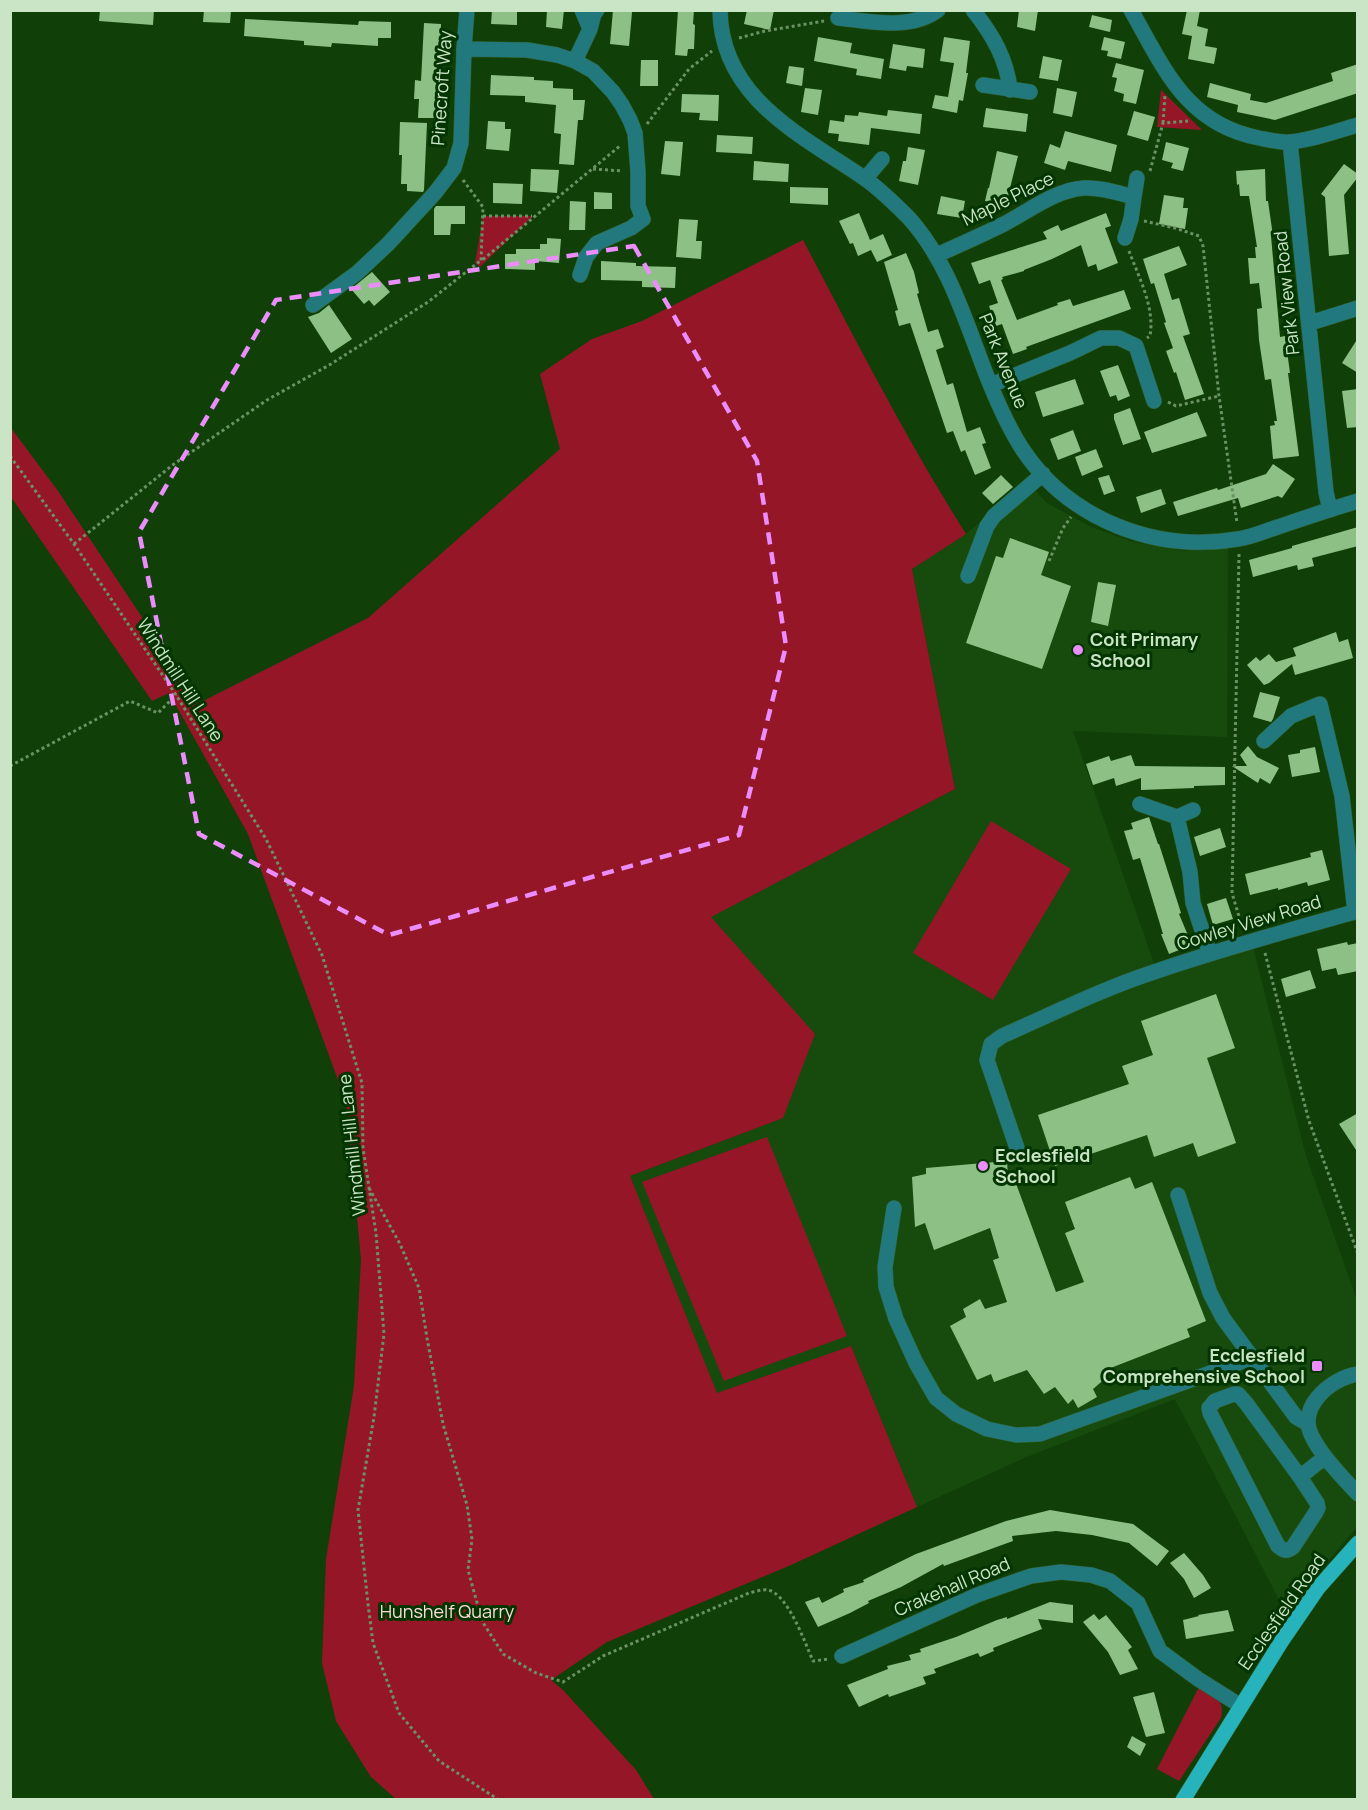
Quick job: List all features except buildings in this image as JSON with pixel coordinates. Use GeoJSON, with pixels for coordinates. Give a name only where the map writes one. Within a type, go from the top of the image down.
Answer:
{"type":"FeatureCollection","features":[{"type":"Feature","properties":{"kind":"main road","name":"Ecclesfield Road"},"geometry":{"type":"LineString","coordinates":[[1183,1800],[1318,1588],[1358,1543]]}},
{"type":"Feature","properties":{"kind":"street","name":"Pinecroft Way"},"geometry":{"type":"LineString","coordinates":[[454,168],[461,143],[467,10]]}},
{"type":"Feature","properties":{"kind":"street"},"geometry":{"type":"LineString","coordinates":[[582,10],[590,28]]}},
{"type":"Feature","properties":{"kind":"street"},"geometry":{"type":"LineString","coordinates":[[575,61],[597,10]]}},
{"type":"Feature","properties":{"kind":"street","name":"Park Avenue"},"geometry":{"type":"LineString","coordinates":[[720,10],[724,45],[740,78],[754,98],[804,140],[865,179],[907,216],[923,235],[937,255],[951,285],[990,385],[1018,441],[1042,474],[1080,506],[1110,523],[1141,535],[1190,542],[1240,539],[1358,501]]}},
{"type":"Feature","properties":{"kind":"street"},"geometry":{"type":"LineString","coordinates":[[838,18],[893,23],[914,22],[938,10]]}},
{"type":"Feature","properties":{"kind":"street"},"geometry":{"type":"LineString","coordinates":[[973,10],[1005,62],[1010,90]]}},
{"type":"Feature","properties":{"kind":"street"},"geometry":{"type":"LineString","coordinates":[[1131,10],[1166,73],[1184,97],[1210,119],[1248,136],[1290,142],[1358,125]]}},
{"type":"Feature","properties":{"kind":"street"},"geometry":{"type":"LineString","coordinates":[[464,49],[527,50],[557,55],[575,61],[593,71],[614,92],[622,105],[635,133],[638,206],[643,219],[632,228],[597,243],[591,248],[580,275]]}},
{"type":"Feature","properties":{"kind":"street"},"geometry":{"type":"LineString","coordinates":[[983,85],[1030,92]]}},
{"type":"Feature","properties":{"kind":"street","name":"Park View Road"},"geometry":{"type":"LineString","coordinates":[[1290,142],[1326,492],[1330,510]]}},
{"type":"Feature","properties":{"kind":"street"},"geometry":{"type":"LineString","coordinates":[[865,179],[882,159]]}},
{"type":"Feature","properties":{"kind":"street"},"geometry":{"type":"LineString","coordinates":[[313,305],[357,273],[388,244],[435,193],[454,168]]}},
{"type":"Feature","properties":{"kind":"street"},"geometry":{"type":"LineString","coordinates":[[1125,238],[1131,219],[1137,178]]}},
{"type":"Feature","properties":{"kind":"street","name":"Maple Place"},"geometry":{"type":"LineString","coordinates":[[937,255],[1067,191],[1084,188],[1134,197]]}},
{"type":"Feature","properties":{"kind":"street"},"geometry":{"type":"LineString","coordinates":[[1310,323],[1358,308]]}},
{"type":"Feature","properties":{"kind":"street"},"geometry":{"type":"LineString","coordinates":[[990,385],[1101,338],[1119,338],[1136,346],[1154,401]]}},
{"type":"Feature","properties":{"kind":"street"},"geometry":{"type":"LineString","coordinates":[[968,576],[987,526],[994,516],[1042,474]]}},
{"type":"Feature","properties":{"kind":"street"},"geometry":{"type":"LineString","coordinates":[[1264,741],[1291,716],[1320,704],[1342,796],[1356,911]]}},
{"type":"Feature","properties":{"kind":"street"},"geometry":{"type":"LineString","coordinates":[[1140,804],[1177,817],[1193,810]]}},
{"type":"Feature","properties":{"kind":"street"},"geometry":{"type":"LineString","coordinates":[[1177,817],[1190,872],[1193,903],[1210,954]]}},
{"type":"Feature","properties":{"kind":"street","name":"Cowley View Road"},"geometry":{"type":"LineString","coordinates":[[1019,1154],[987,1060],[991,1044],[1002,1036],[1081,1000],[1152,972],[1356,911]]}},
{"type":"Feature","properties":{"kind":"street"},"geometry":{"type":"LineString","coordinates":[[1178,1196],[1210,1293],[1222,1318],[1296,1417],[1308,1424]]}},
{"type":"Feature","properties":{"kind":"street"},"geometry":{"type":"LineString","coordinates":[[894,1208],[885,1267],[886,1287],[896,1319],[916,1363],[936,1398],[956,1414],[987,1429],[1016,1435],[1040,1434],[1252,1358]]}},
{"type":"Feature","properties":{"kind":"street"},"geometry":{"type":"LineString","coordinates":[[1358,1374],[1349,1375],[1324,1390],[1311,1405],[1308,1424],[1325,1457],[1358,1494]]}},
{"type":"Feature","properties":{"kind":"street"},"geometry":{"type":"LineString","coordinates":[[1238,1394],[1300,1477],[1318,1508],[1293,1547],[1284,1551],[1278,1546],[1210,1413],[1211,1404],[1238,1394]]}},
{"type":"Feature","properties":{"kind":"street"},"geometry":{"type":"LineString","coordinates":[[1300,1477],[1325,1457]]}},
{"type":"Feature","properties":{"kind":"street","name":"Crakehall Road"},"geometry":{"type":"LineString","coordinates":[[842,1656],[977,1595],[1031,1576],[1061,1572],[1091,1575],[1110,1581],[1138,1603],[1160,1651],[1241,1706]]}},
{"type":"Feature","properties":{"kind":"path"},"geometry":{"type":"LineString","coordinates":[[1137,178],[1147,180],[1163,123],[1166,73]]}},
{"type":"Feature","properties":{"kind":"path"},"geometry":{"type":"LineString","coordinates":[[1163,123],[1210,119]]}},
{"type":"Feature","properties":{"kind":"path"},"geometry":{"type":"LineString","coordinates":[[454,168],[483,207],[483,216],[533,216]]}},
{"type":"Feature","properties":{"kind":"path"},"geometry":{"type":"LineString","coordinates":[[591,169],[638,172]]}},
{"type":"Feature","properties":{"kind":"path"},"geometry":{"type":"LineString","coordinates":[[1131,219],[1167,226],[1199,236],[1203,246],[1218,396],[1240,539],[1232,893],[1253,940],[1309,1121],[1358,1254]]}},
{"type":"Feature","properties":{"kind":"path"},"geometry":{"type":"LineString","coordinates":[[1125,238],[1149,307],[1152,323],[1150,336],[1136,346]]}},
{"type":"Feature","properties":{"kind":"path"},"geometry":{"type":"LineString","coordinates":[[74,544],[184,458],[267,400],[331,364],[428,302],[481,261]]}},
{"type":"Feature","properties":{"kind":"path"},"geometry":{"type":"LineString","coordinates":[[1154,401],[1166,401],[1176,406],[1218,396]]}},
{"type":"Feature","properties":{"kind":"path","name":"Windmill Hill Lane"},"geometry":{"type":"LineString","coordinates":[[10,456],[74,544],[176,695],[267,839],[322,955],[362,1083],[363,1148],[376,1233],[384,1334],[374,1417],[358,1510],[374,1643],[399,1713],[439,1761],[499,1800]]}},
{"type":"Feature","properties":{"kind":"path"},"geometry":{"type":"LineString","coordinates":[[1049,561],[1063,528],[1080,506]]}},
{"type":"Feature","properties":{"kind":"path"},"geometry":{"type":"LineString","coordinates":[[10,766],[130,701],[158,712],[176,695]]}},
{"type":"Feature","properties":{"kind":"path"},"geometry":{"type":"LineString","coordinates":[[368,1186],[400,1244],[419,1288],[443,1424],[467,1505],[472,1539],[468,1570],[482,1621],[503,1654],[536,1673],[563,1682],[603,1656],[749,1593],[766,1589],[779,1595],[813,1661],[842,1656]]}},
{"type":"Feature","properties":{"kind":"highlighted area"},"geometry":{"type":"Polygon","coordinates":[[[634,246],[757,461],[786,646],[739,835],[389,935],[199,834],[139,532],[276,300],[634,246]]]}},
{"type":"Feature","properties":{"kind":"shaded area","name":"Ecclesfield School"},"geometry":{"type":"Polygon","coordinates":[[[1027,482],[1047,503],[1091,527],[1134,542],[1184,551],[1228,547],[1227,737],[1073,731],[1159,978],[1253,947],[1306,1156],[1357,1300],[1357,1527],[1285,1611],[1175,1399],[1024,1458],[917,1507],[851,1346],[717,1394],[630,1176],[783,1118],[710,917],[955,789],[912,568],[966,534],[1027,482]]]}},
{"type":"Feature","properties":{"kind":"green space"},"geometry":{"type":"Polygon","coordinates":[[[1161,90],[1202,130],[1157,127],[1161,90]]]}},
{"type":"Feature","properties":{"kind":"green space"},"geometry":{"type":"Polygon","coordinates":[[[483,216],[533,216],[480,267],[475,263],[483,216]]]}},
{"type":"Feature","properties":{"kind":"green space","name":"Hunshelf Quarry"},"geometry":{"type":"Polygon","coordinates":[[[803,240],[902,425],[966,534],[912,569],[955,789],[711,917],[815,1034],[783,1118],[630,1176],[717,1393],[851,1346],[917,1507],[791,1565],[607,1642],[551,1680],[563,1690],[636,1770],[654,1799],[396,1799],[371,1777],[336,1721],[322,1663],[326,1559],[354,1386],[361,1259],[346,1102],[248,834],[169,693],[152,701],[11,497],[11,428],[58,491],[199,703],[368,618],[560,449],[540,374],[592,339],[642,321],[803,240]]]}},
{"type":"Feature","properties":{"kind":"green space"},"geometry":{"type":"Polygon","coordinates":[[[991,821],[1071,869],[993,1000],[913,953],[991,821]]]}},
{"type":"Feature","properties":{"kind":"green space"},"geometry":{"type":"Polygon","coordinates":[[[767,1137],[847,1336],[724,1381],[642,1182],[767,1137]]]}},
{"type":"Feature","properties":{"kind":"green space"},"geometry":{"type":"Polygon","coordinates":[[[1199,1687],[1218,1698],[1222,1706],[1221,1718],[1179,1781],[1157,1769],[1199,1687]]]}},
{"type":"Feature","properties":{"kind":"place","name":"Coit Primary School"},"geometry":{"type":"Point","coordinates":[1078,650]}},
{"type":"Feature","properties":{"kind":"place","name":"Ecclesfield School"},"geometry":{"type":"Point","coordinates":[983,1166]}},
{"type":"Feature","properties":{"kind":"place","name":"Ecclesfield Comprehensive School"},"geometry":{"type":"Point","coordinates":[1317,1366]}}]}
